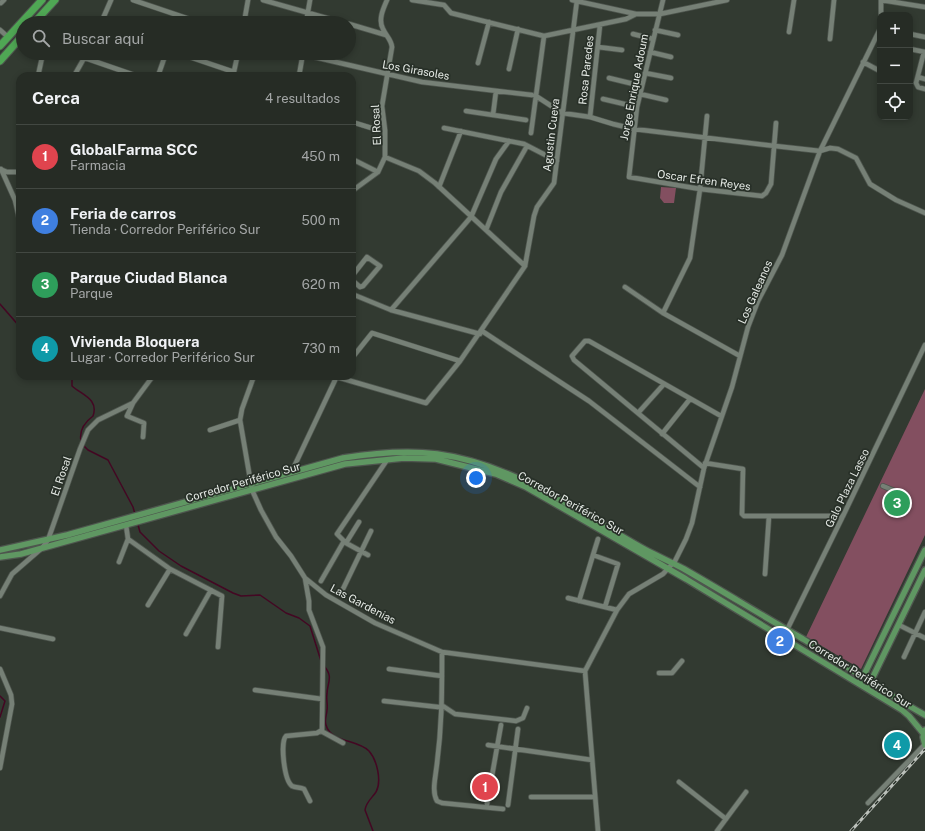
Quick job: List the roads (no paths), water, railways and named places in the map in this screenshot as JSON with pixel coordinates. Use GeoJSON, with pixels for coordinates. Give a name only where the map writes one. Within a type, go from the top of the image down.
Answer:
{"type":"FeatureCollection","features":[{"type":"Feature","properties":{"kind":"highway"},"geometry":{"type":"LineString","coordinates":[[27,16],[42,0]]}},
{"type":"Feature","properties":{"kind":"highway"},"geometry":{"type":"LineString","coordinates":[[42,16],[55,0]]}},
{"type":"Feature","properties":{"kind":"highway"},"geometry":{"type":"LineString","coordinates":[[0,46],[16,28]]}},
{"type":"Feature","properties":{"kind":"highway"},"geometry":{"type":"LineString","coordinates":[[0,60],[16,43]]}},
{"type":"Feature","properties":{"kind":"main road","name":"Corredor Periférico Sur"},"geometry":{"type":"LineString","coordinates":[[0,550],[48,540],[252,482],[343,458],[373,453],[437,454],[464,459],[498,469],[530,483],[645,549],[673,563],[862,678],[869,686],[909,716],[924,731]]}},
{"type":"Feature","properties":{"kind":"main road","name":"Corredor Periférico Sur"},"geometry":{"type":"LineString","coordinates":[[0,557],[42,548],[345,464],[387,460],[436,459],[496,474],[533,491],[668,568],[859,685],[869,686],[925,715]]}},
{"type":"Feature","properties":{"kind":"main road"},"geometry":{"type":"LineString","coordinates":[[859,685],[925,550]]}},
{"type":"Feature","properties":{"kind":"main road"},"geometry":{"type":"LineString","coordinates":[[869,686],[925,570]]}},
{"type":"Feature","properties":{"kind":"main road"},"geometry":{"type":"LineString","coordinates":[[881,640],[889,644]]}},
{"type":"Feature","properties":{"kind":"main road"},"geometry":{"type":"LineString","coordinates":[[924,731],[925,745]]}},
{"type":"Feature","properties":{"kind":"street"},"geometry":{"type":"LineString","coordinates":[[104,16],[111,0]]}},
{"type":"Feature","properties":{"kind":"street"},"geometry":{"type":"LineString","coordinates":[[133,0],[179,16]]}},
{"type":"Feature","properties":{"kind":"street"},"geometry":{"type":"LineString","coordinates":[[245,16],[248,0]]}},
{"type":"Feature","properties":{"kind":"street"},"geometry":{"type":"LineString","coordinates":[[263,0],[320,16]]}},
{"type":"Feature","properties":{"kind":"street"},"geometry":{"type":"LineString","coordinates":[[307,16],[310,0]]}},
{"type":"Feature","properties":{"kind":"street","name":"El Rosal"},"geometry":{"type":"LineString","coordinates":[[356,188],[378,172],[385,158],[385,130],[382,106],[392,47],[391,40],[386,35],[381,23],[381,16],[387,0]]}},
{"type":"Feature","properties":{"kind":"street"},"geometry":{"type":"LineString","coordinates":[[412,0],[444,5],[451,13],[544,36],[626,19],[636,14]]}},
{"type":"Feature","properties":{"kind":"street"},"geometry":{"type":"LineString","coordinates":[[575,0],[636,14],[660,14],[727,0]]}},
{"type":"Feature","properties":{"kind":"street","name":"Agustin Cueva"},"geometry":{"type":"LineString","coordinates":[[525,266],[537,207],[554,183],[575,0]]}},
{"type":"Feature","properties":{"kind":"street","name":"Jorge Enrique Adoum"},"geometry":{"type":"LineString","coordinates":[[628,177],[637,107],[663,0]]}},
{"type":"Feature","properties":{"kind":"street"},"geometry":{"type":"LineString","coordinates":[[789,32],[794,0]]}},
{"type":"Feature","properties":{"kind":"street"},"geometry":{"type":"LineString","coordinates":[[830,40],[834,0]]}},
{"type":"Feature","properties":{"kind":"street"},"geometry":{"type":"LineString","coordinates":[[881,12],[881,0],[925,7]]}},
{"type":"Feature","properties":{"kind":"street"},"geometry":{"type":"LineString","coordinates":[[478,63],[490,22]]}},
{"type":"Feature","properties":{"kind":"street","name":"Rosa Paredes"},"geometry":{"type":"LineString","coordinates":[[590,117],[600,25]]}},
{"type":"Feature","properties":{"kind":"street"},"geometry":{"type":"LineString","coordinates":[[356,26],[386,35]]}},
{"type":"Feature","properties":{"kind":"street"},"geometry":{"type":"LineString","coordinates":[[509,69],[518,29]]}},
{"type":"Feature","properties":{"kind":"street"},"geometry":{"type":"LineString","coordinates":[[0,30],[8,37]]}},
{"type":"Feature","properties":{"kind":"street"},"geometry":{"type":"LineString","coordinates":[[655,30],[678,36]]}},
{"type":"Feature","properties":{"kind":"street"},"geometry":{"type":"LineString","coordinates":[[633,34],[653,39]]}},
{"type":"Feature","properties":{"kind":"street"},"geometry":{"type":"LineString","coordinates":[[913,34],[925,36]]}},
{"type":"Feature","properties":{"kind":"street","name":"Los Galeanos"},"geometry":{"type":"LineString","coordinates":[[585,671],[617,610],[629,594],[663,574],[673,563],[692,524],[705,466],[748,327],[758,301],[782,255],[820,151],[877,35]]}},
{"type":"Feature","properties":{"kind":"street"},"geometry":{"type":"LineString","coordinates":[[531,133],[534,95],[544,36]]}},
{"type":"Feature","properties":{"kind":"street"},"geometry":{"type":"LineString","coordinates":[[873,43],[877,44]]}},
{"type":"Feature","properties":{"kind":"street"},"geometry":{"type":"LineString","coordinates":[[598,47],[622,50]]}},
{"type":"Feature","properties":{"kind":"street"},"geometry":{"type":"LineString","coordinates":[[913,50],[924,52],[917,86],[925,89]]}},
{"type":"Feature","properties":{"kind":"street"},"geometry":{"type":"LineString","coordinates":[[650,52],[671,57]]}},
{"type":"Feature","properties":{"kind":"street"},"geometry":{"type":"LineString","coordinates":[[39,72],[41,60]]}},
{"type":"Feature","properties":{"kind":"street"},"geometry":{"type":"LineString","coordinates":[[76,72],[83,60]]}},
{"type":"Feature","properties":{"kind":"street"},"geometry":{"type":"LineString","coordinates":[[98,60],[127,72]]}},
{"type":"Feature","properties":{"kind":"street"},"geometry":{"type":"LineString","coordinates":[[159,72],[164,60]]}},
{"type":"Feature","properties":{"kind":"street"},"geometry":{"type":"LineString","coordinates":[[197,60],[229,72]]}},
{"type":"Feature","properties":{"kind":"street"},"geometry":{"type":"LineString","coordinates":[[234,72],[237,60]]}},
{"type":"Feature","properties":{"kind":"street"},"geometry":{"type":"LineString","coordinates":[[299,72],[300,60]]}},
{"type":"Feature","properties":{"kind":"street","name":"Los Girasoles"},"geometry":{"type":"LineString","coordinates":[[326,60],[422,82],[534,95]]}},
{"type":"Feature","properties":{"kind":"street"},"geometry":{"type":"LineString","coordinates":[[863,62],[877,69]]}},
{"type":"Feature","properties":{"kind":"street"},"geometry":{"type":"LineString","coordinates":[[645,73],[671,78]]}},
{"type":"Feature","properties":{"kind":"street"},"geometry":{"type":"LineString","coordinates":[[918,77],[925,79]]}},
{"type":"Feature","properties":{"kind":"street"},"geometry":{"type":"LineString","coordinates":[[609,78],[642,86]]}},
{"type":"Feature","properties":{"kind":"street"},"geometry":{"type":"LineString","coordinates":[[493,115],[496,91]]}},
{"type":"Feature","properties":{"kind":"street"},"geometry":{"type":"LineString","coordinates":[[640,94],[666,100]]}},
{"type":"Feature","properties":{"kind":"street"},"geometry":{"type":"LineString","coordinates":[[534,95],[562,113],[590,117],[613,124],[634,128],[820,151],[834,148],[853,155],[870,184],[896,200],[925,213]]}},
{"type":"Feature","properties":{"kind":"street"},"geometry":{"type":"LineString","coordinates":[[603,99],[637,107]]}},
{"type":"Feature","properties":{"kind":"street"},"geometry":{"type":"LineString","coordinates":[[466,112],[526,120]]}},
{"type":"Feature","properties":{"kind":"street"},"geometry":{"type":"LineString","coordinates":[[663,313],[690,258],[700,190],[707,116]]}},
{"type":"Feature","properties":{"kind":"street"},"geometry":{"type":"LineString","coordinates":[[356,123],[378,130]]}},
{"type":"Feature","properties":{"kind":"street"},"geometry":{"type":"LineString","coordinates":[[775,146],[776,123]]}},
{"type":"Feature","properties":{"kind":"street"},"geometry":{"type":"LineString","coordinates":[[444,128],[527,146],[557,161]]}},
{"type":"Feature","properties":{"kind":"street"},"geometry":{"type":"LineString","coordinates":[[439,187],[461,131]]}},
{"type":"Feature","properties":{"kind":"street"},"geometry":{"type":"LineString","coordinates":[[391,310],[471,217],[496,159],[509,141]]}},
{"type":"Feature","properties":{"kind":"street"},"geometry":{"type":"LineString","coordinates":[[486,230],[501,192],[527,146]]}},
{"type":"Feature","properties":{"kind":"street","name":"Oscar Efren Reyes"},"geometry":{"type":"LineString","coordinates":[[628,177],[700,190],[757,196],[766,193],[771,184],[775,146]]}},
{"type":"Feature","properties":{"kind":"street"},"geometry":{"type":"LineString","coordinates":[[347,380],[426,403],[481,332],[525,266],[439,187],[419,171],[385,158]]}},
{"type":"Feature","properties":{"kind":"street"},"geometry":{"type":"LineString","coordinates":[[356,161],[378,172]]}},
{"type":"Feature","properties":{"kind":"street"},"geometry":{"type":"LineString","coordinates":[[0,169],[7,172],[16,172]]}},
{"type":"Feature","properties":{"kind":"street"},"geometry":{"type":"LineString","coordinates":[[0,169],[16,204]]}},
{"type":"Feature","properties":{"kind":"street"},"geometry":{"type":"LineString","coordinates":[[356,271],[367,257],[380,266],[363,286],[360,287],[356,284]]}},
{"type":"Feature","properties":{"kind":"street"},"geometry":{"type":"LineString","coordinates":[[625,287],[663,313],[740,356]]}},
{"type":"Feature","properties":{"kind":"street"},"geometry":{"type":"LineString","coordinates":[[356,296],[391,310],[481,332],[589,401],[700,487]]}},
{"type":"Feature","properties":{"kind":"street"},"geometry":{"type":"LineString","coordinates":[[356,353],[372,333],[460,361]]}},
{"type":"Feature","properties":{"kind":"street"},"geometry":{"type":"LineString","coordinates":[[721,416],[589,340],[585,340],[572,358],[662,434],[705,466],[743,469],[742,514],[748,516],[843,516]]}},
{"type":"Feature","properties":{"kind":"street","name":"Galo Plaza Lasso"},"geometry":{"type":"LineString","coordinates":[[783,638],[925,345]]}},
{"type":"Feature","properties":{"kind":"street","name":"El Rosal"},"geometry":{"type":"LineString","coordinates":[[0,596],[12,574],[42,548],[48,540],[88,430],[98,420],[133,403],[151,380]]}},
{"type":"Feature","properties":{"kind":"street"},"geometry":{"type":"LineString","coordinates":[[210,430],[240,420],[242,408],[252,380]]}},
{"type":"Feature","properties":{"kind":"street"},"geometry":{"type":"LineString","coordinates":[[292,471],[336,380]]}},
{"type":"Feature","properties":{"kind":"street"},"geometry":{"type":"LineString","coordinates":[[638,413],[664,384]]}},
{"type":"Feature","properties":{"kind":"street"},"geometry":{"type":"LineString","coordinates":[[662,434],[690,399]]}},
{"type":"Feature","properties":{"kind":"street"},"geometry":{"type":"LineString","coordinates":[[133,403],[127,416],[144,423],[143,437]]}},
{"type":"Feature","properties":{"kind":"street","name":"Las Gardenias"},"geometry":{"type":"LineString","coordinates":[[240,420],[252,482],[252,490],[261,510],[276,537],[292,556],[305,578],[326,595],[374,623],[442,652],[585,671]]}},
{"type":"Feature","properties":{"kind":"street"},"geometry":{"type":"LineString","coordinates":[[368,555],[360,552],[338,537],[338,532],[387,460]]}},
{"type":"Feature","properties":{"kind":"street"},"geometry":{"type":"LineString","coordinates":[[883,486],[902,494]]}},
{"type":"Feature","properties":{"kind":"street"},"geometry":{"type":"LineString","coordinates":[[888,502],[893,490]]}},
{"type":"Feature","properties":{"kind":"street"},"geometry":{"type":"LineString","coordinates":[[765,574],[769,516]]}},
{"type":"Feature","properties":{"kind":"street"},"geometry":{"type":"LineString","coordinates":[[321,581],[359,522]]}},
{"type":"Feature","properties":{"kind":"street"},"geometry":{"type":"LineString","coordinates":[[119,562],[128,539],[126,525]]}},
{"type":"Feature","properties":{"kind":"street"},"geometry":{"type":"LineString","coordinates":[[342,591],[371,531]]}},
{"type":"Feature","properties":{"kind":"street"},"geometry":{"type":"LineString","coordinates":[[128,539],[170,569],[220,594],[223,599],[218,647]]}},
{"type":"Feature","properties":{"kind":"street"},"geometry":{"type":"LineString","coordinates":[[580,601],[598,539]]}},
{"type":"Feature","properties":{"kind":"street"},"geometry":{"type":"LineString","coordinates":[[593,555],[618,564],[605,607]]}},
{"type":"Feature","properties":{"kind":"street"},"geometry":{"type":"LineString","coordinates":[[148,605],[170,569]]}},
{"type":"Feature","properties":{"kind":"street"},"geometry":{"type":"LineString","coordinates":[[305,578],[309,600],[309,610],[323,647],[321,731]]}},
{"type":"Feature","properties":{"kind":"street"},"geometry":{"type":"LineString","coordinates":[[186,634],[211,590]]}},
{"type":"Feature","properties":{"kind":"street"},"geometry":{"type":"LineString","coordinates":[[568,598],[617,610]]}},
{"type":"Feature","properties":{"kind":"street"},"geometry":{"type":"LineString","coordinates":[[904,657],[925,612]]}},
{"type":"Feature","properties":{"kind":"street"},"geometry":{"type":"LineString","coordinates":[[899,625],[925,638]]}},
{"type":"Feature","properties":{"kind":"street"},"geometry":{"type":"LineString","coordinates":[[0,628],[53,639]]}},
{"type":"Feature","properties":{"kind":"street"},"geometry":{"type":"LineString","coordinates":[[442,652],[441,743],[434,786],[437,801],[503,809]]}},
{"type":"Feature","properties":{"kind":"street"},"geometry":{"type":"LineString","coordinates":[[659,672],[672,673],[682,661]]}},
{"type":"Feature","properties":{"kind":"street"},"geometry":{"type":"LineString","coordinates":[[0,669],[11,695],[12,704],[0,768]]}},
{"type":"Feature","properties":{"kind":"street"},"geometry":{"type":"LineString","coordinates":[[389,669],[442,676]]}},
{"type":"Feature","properties":{"kind":"street"},"geometry":{"type":"LineString","coordinates":[[585,671],[598,831]]}},
{"type":"Feature","properties":{"kind":"street"},"geometry":{"type":"LineString","coordinates":[[255,690],[322,698]]}},
{"type":"Feature","properties":{"kind":"street"},"geometry":{"type":"LineString","coordinates":[[384,701],[442,706],[455,714],[516,720],[523,718],[527,708]]}},
{"type":"Feature","properties":{"kind":"street"},"geometry":{"type":"LineString","coordinates":[[487,804],[501,725]]}},
{"type":"Feature","properties":{"kind":"street"},"geometry":{"type":"LineString","coordinates":[[508,805],[518,729]]}},
{"type":"Feature","properties":{"kind":"street"},"geometry":{"type":"LineString","coordinates":[[321,731],[343,744]]}},
{"type":"Feature","properties":{"kind":"street"},"geometry":{"type":"LineString","coordinates":[[310,801],[304,789],[292,786],[290,783],[284,764],[282,743],[286,736],[317,733],[321,731]]}},
{"type":"Feature","properties":{"kind":"street"},"geometry":{"type":"LineString","coordinates":[[488,745],[592,760]]}},
{"type":"Feature","properties":{"kind":"street"},"geometry":{"type":"LineString","coordinates":[[868,803],[925,745]]}},
{"type":"Feature","properties":{"kind":"street"},"geometry":{"type":"LineString","coordinates":[[679,782],[726,819]]}},
{"type":"Feature","properties":{"kind":"street"},"geometry":{"type":"LineString","coordinates":[[716,831],[746,792]]}},
{"type":"Feature","properties":{"kind":"street"},"geometry":{"type":"LineString","coordinates":[[531,797],[595,797]]}},
{"type":"Feature","properties":{"kind":"waterway"},"geometry":{"type":"LineString","coordinates":[[0,304],[16,322]]}},
{"type":"Feature","properties":{"kind":"waterway"},"geometry":{"type":"LineString","coordinates":[[72,380],[72,386],[92,401],[94,405],[93,416],[83,427],[81,441]]}},
{"type":"Feature","properties":{"kind":"waterway"},"geometry":{"type":"LineString","coordinates":[[83,445],[88,450],[108,460],[133,507],[140,532],[159,551],[181,566],[233,593],[241,596],[260,595],[286,613],[299,618],[310,626],[321,661]]}},
{"type":"Feature","properties":{"kind":"waterway"},"geometry":{"type":"LineString","coordinates":[[324,666],[329,673],[325,721],[329,731],[333,735],[358,744],[369,751],[378,771],[378,787],[368,802],[365,810],[373,831]]}},
{"type":"Feature","properties":{"kind":"waterway"},"geometry":{"type":"LineString","coordinates":[[0,696],[5,701],[0,717]]}},
{"type":"Feature","properties":{"kind":"railway"},"geometry":{"type":"LineString","coordinates":[[851,831],[925,749]]}},
{"type":"Feature","properties":{"kind":"place","name":"Parque Ciudad Blanca"},"geometry":{"type":"Point","coordinates":[897,503]}},
{"type":"Feature","properties":{"kind":"place","name":"Feria de carros"},"geometry":{"type":"Point","coordinates":[780,641]}},
{"type":"Feature","properties":{"kind":"place","name":"Vivienda Bloquera"},"geometry":{"type":"Point","coordinates":[897,745]}},
{"type":"Feature","properties":{"kind":"place","name":"GlobalFarma SCC"},"geometry":{"type":"Point","coordinates":[485,787]}}]}
